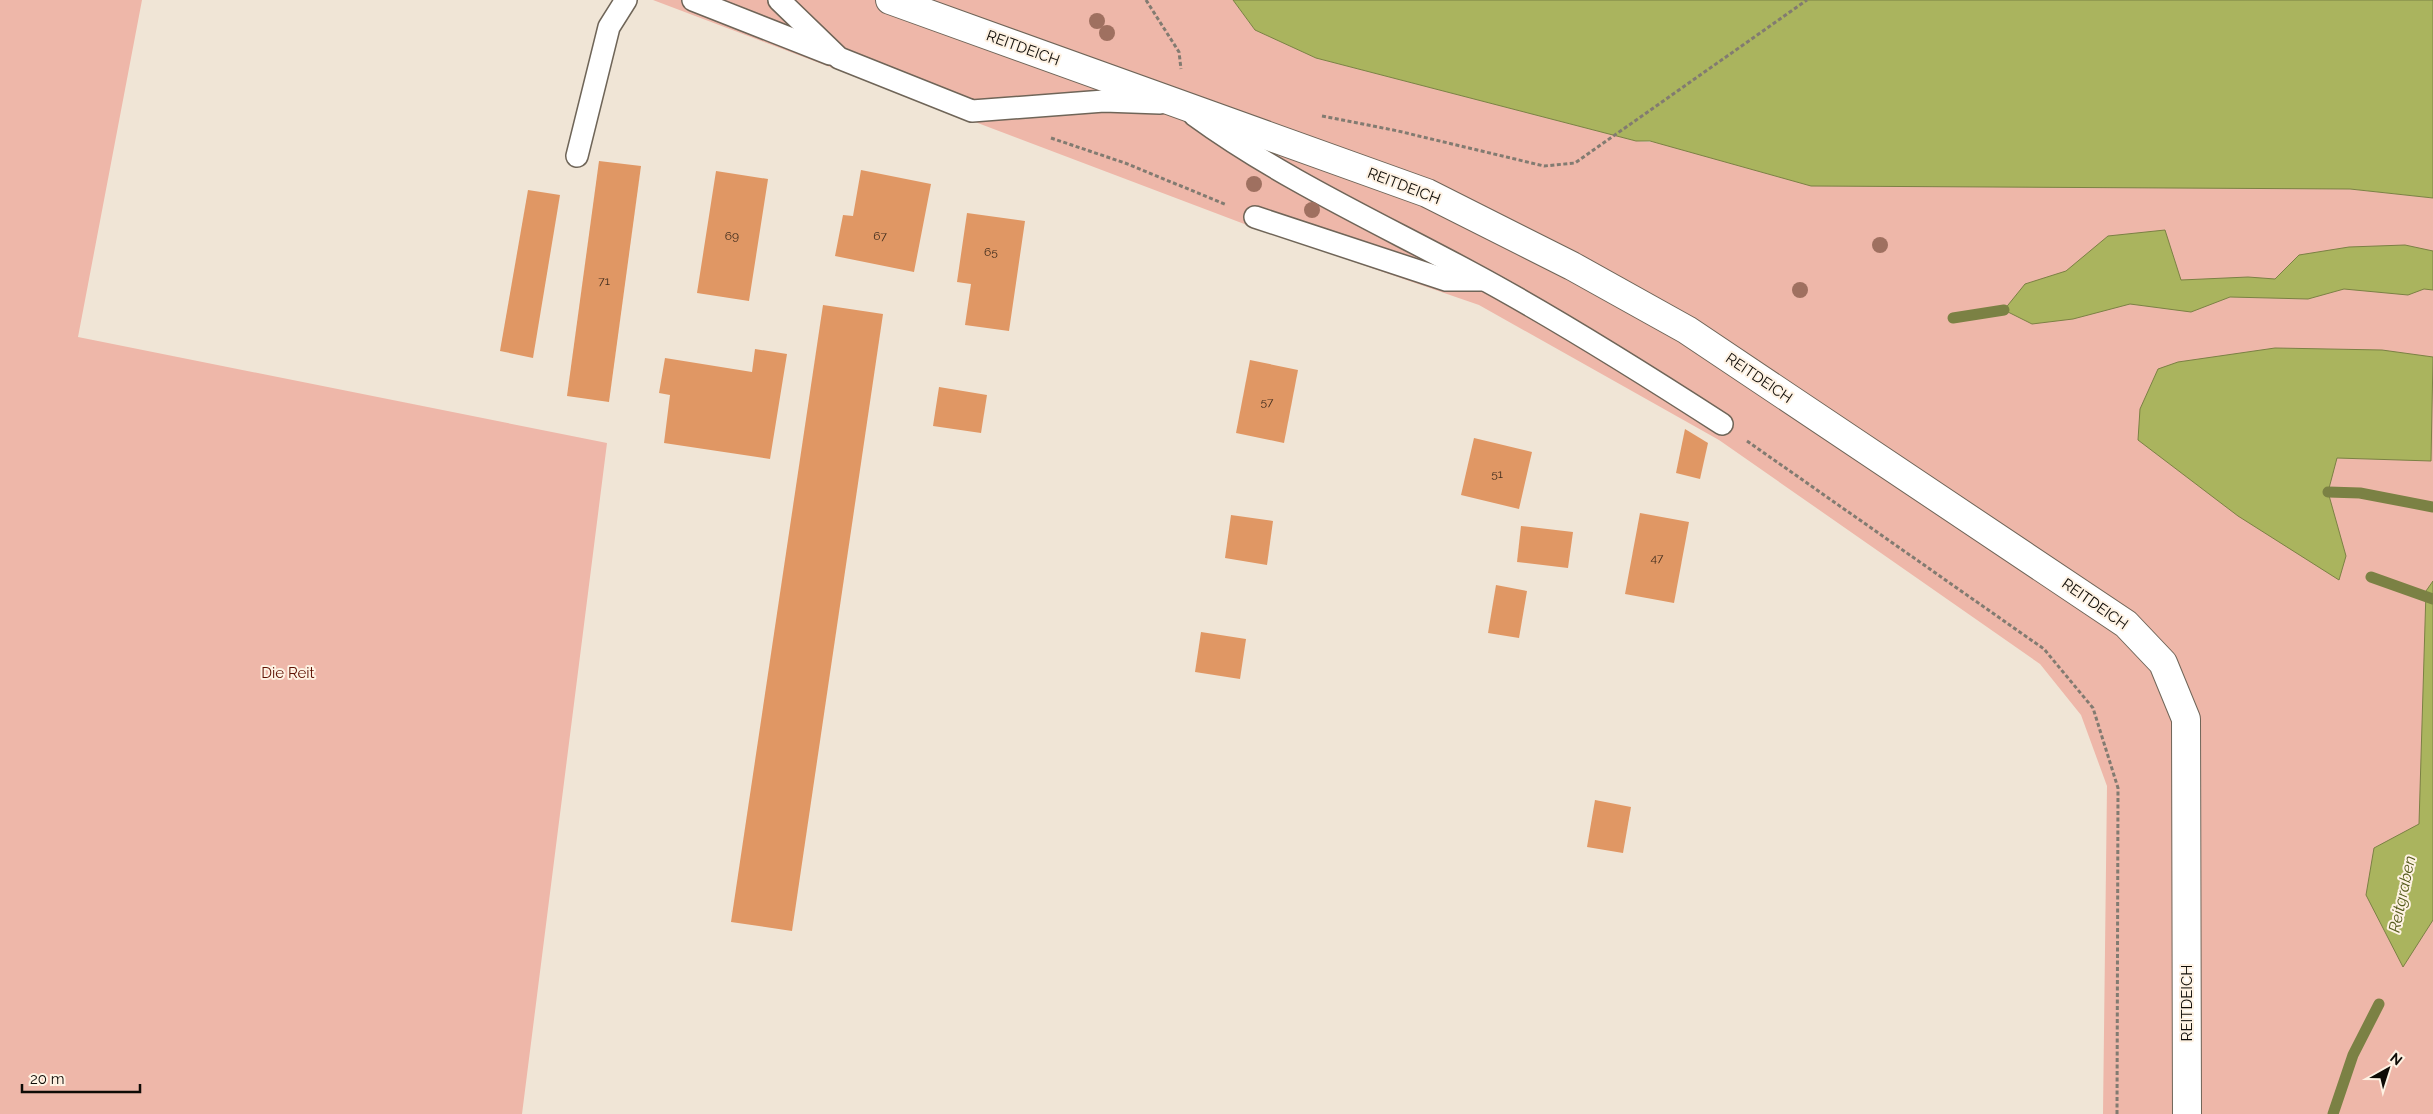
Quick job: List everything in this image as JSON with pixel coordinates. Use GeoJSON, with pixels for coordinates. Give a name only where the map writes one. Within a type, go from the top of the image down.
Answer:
{"type":"FeatureCollection","features":[{"type":"Feature","properties":{"kind":"street","name":"REITDEICH"},"geometry":{"type":"LineString","coordinates":[[890,0],[1428,193],[1572,266],[1686,330],[2126,624],[2163,663],[2186,719],[2187,1114]]}},
{"type":"Feature","properties":{"kind":"lane"},"geometry":{"type":"LineString","coordinates":[[577,156],[609,27],[626,0]]}},
{"type":"Feature","properties":{"kind":"lane"},"geometry":{"type":"LineString","coordinates":[[693,0],[972,110],[1104,101],[1178,103],[1238,147],[1484,280],[1657,382],[1722,424]]}},
{"type":"Feature","properties":{"kind":"lane"},"geometry":{"type":"LineString","coordinates":[[779,0],[840,58]]}},
{"type":"Feature","properties":{"kind":"lane"},"geometry":{"type":"LineString","coordinates":[[1255,217],[1446,280],[1484,280]]}},
{"type":"Feature","properties":{"kind":"path"},"geometry":{"type":"LineString","coordinates":[[1146,0],[1179,52],[1184,86],[1178,103]]}},
{"type":"Feature","properties":{"kind":"path"},"geometry":{"type":"LineString","coordinates":[[1314,115],[1398,131],[1544,166],[1576,162],[1807,0]]}},
{"type":"Feature","properties":{"kind":"path"},"geometry":{"type":"LineString","coordinates":[[1044,135],[1125,163],[1255,217]]}},
{"type":"Feature","properties":{"kind":"path"},"geometry":{"type":"LineString","coordinates":[[1722,424],[2044,649],[2093,708],[2118,788],[2117,1114]]}},
{"type":"Feature","properties":{"kind":"green space","name":"Die Reit"},"geometry":{"type":"Polygon","coordinates":[[[0,0],[142,0],[78,337],[607,443],[522,1114],[0,1114],[0,0]]]}},
{"type":"Feature","properties":{"kind":"green space"},"geometry":{"type":"Polygon","coordinates":[[[653,0],[1233,0],[1255,30],[1316,58],[1636,141],[2350,189],[2433,198],[2433,1114],[2103,1114],[2107,786],[2081,715],[2040,664],[1719,440],[1479,305],[1247,225],[653,0]]]}},
{"type":"Feature","properties":{"kind":"water"},"geometry":{"type":"Polygon","coordinates":[[[1233,0],[2433,0],[2433,198],[2350,189],[1811,186],[1650,141],[1636,141],[1316,58],[1255,30],[1233,0]]]}},
{"type":"Feature","properties":{"kind":"water"},"geometry":{"type":"Polygon","coordinates":[[[2165,230],[2181,280],[2248,277],[2275,279],[2299,255],[2349,247],[2405,245],[2433,251],[2433,290],[2424,289],[2408,295],[2344,289],[2308,299],[2230,297],[2191,312],[2130,304],[2073,319],[2032,324],[2004,310],[2025,284],[2066,271],[2108,236],[2165,230]]]}},
{"type":"Feature","properties":{"kind":"water"},"geometry":{"type":"Polygon","coordinates":[[[2275,348],[2382,350],[2433,357],[2431,461],[2337,458],[2328,492],[2346,556],[2339,580],[2238,516],[2138,440],[2140,409],[2158,369],[2178,362],[2275,348]]]}},
{"type":"Feature","properties":{"kind":"water"},"geometry":{"type":"Polygon","coordinates":[[[2433,581],[2433,920],[2403,967],[2366,895],[2374,848],[2419,824],[2426,591],[2433,581]]]}},
{"type":"Feature","properties":{"kind":"building"},"geometry":{"type":"Polygon","coordinates":[[[599,161],[641,166],[609,402],[567,396],[599,161]]]}},
{"type":"Feature","properties":{"kind":"building"},"geometry":{"type":"Polygon","coordinates":[[[861,170],[931,184],[914,272],[835,256],[843,215],[853,216],[861,170]]]}},
{"type":"Feature","properties":{"kind":"building"},"geometry":{"type":"Polygon","coordinates":[[[716,171],[768,179],[749,301],[697,293],[716,171]]]}},
{"type":"Feature","properties":{"kind":"building"},"geometry":{"type":"Polygon","coordinates":[[[528,190],[560,195],[533,358],[500,351],[528,190]]]}},
{"type":"Feature","properties":{"kind":"building"},"geometry":{"type":"Polygon","coordinates":[[[967,213],[1025,221],[1009,331],[965,325],[971,284],[957,282],[967,213]]]}},
{"type":"Feature","properties":{"kind":"building"},"geometry":{"type":"Polygon","coordinates":[[[823,305],[883,314],[792,931],[731,922],[823,305]]]}},
{"type":"Feature","properties":{"kind":"building"},"geometry":{"type":"Polygon","coordinates":[[[755,349],[787,354],[770,459],[664,443],[670,395],[659,393],[665,358],[752,372],[755,349]]]}},
{"type":"Feature","properties":{"kind":"building"},"geometry":{"type":"Polygon","coordinates":[[[1250,360],[1298,370],[1284,443],[1236,433],[1250,360]]]}},
{"type":"Feature","properties":{"kind":"building"},"geometry":{"type":"Polygon","coordinates":[[[939,387],[987,395],[981,433],[933,426],[939,387]]]}},
{"type":"Feature","properties":{"kind":"building"},"geometry":{"type":"Polygon","coordinates":[[[1685,429],[1708,443],[1700,479],[1676,473],[1685,429]]]}},
{"type":"Feature","properties":{"kind":"building"},"geometry":{"type":"Polygon","coordinates":[[[1474,438],[1532,452],[1519,509],[1461,495],[1474,438]]]}},
{"type":"Feature","properties":{"kind":"building"},"geometry":{"type":"Polygon","coordinates":[[[1640,513],[1689,522],[1674,603],[1625,594],[1640,513]]]}},
{"type":"Feature","properties":{"kind":"building"},"geometry":{"type":"Polygon","coordinates":[[[1231,515],[1273,521],[1267,565],[1225,558],[1231,515]]]}},
{"type":"Feature","properties":{"kind":"building"},"geometry":{"type":"Polygon","coordinates":[[[1521,526],[1573,532],[1568,568],[1517,562],[1521,526]]]}},
{"type":"Feature","properties":{"kind":"building"},"geometry":{"type":"Polygon","coordinates":[[[1496,585],[1527,591],[1519,638],[1488,633],[1496,585]]]}},
{"type":"Feature","properties":{"kind":"building"},"geometry":{"type":"Polygon","coordinates":[[[1201,632],[1246,639],[1240,679],[1195,672],[1201,632]]]}},
{"type":"Feature","properties":{"kind":"building"},"geometry":{"type":"Polygon","coordinates":[[[1595,800],[1631,807],[1623,853],[1587,847],[1595,800]]]}},
{"type":"Feature","properties":{"kind":"waterway"},"geometry":{"type":"LineString","coordinates":[[1953,318],[2004,310]]}},
{"type":"Feature","properties":{"kind":"waterway"},"geometry":{"type":"LineString","coordinates":[[2328,492],[2360,493],[2433,507]]}},
{"type":"Feature","properties":{"kind":"waterway"},"geometry":{"type":"LineString","coordinates":[[2371,577],[2433,599]]}},
{"type":"Feature","properties":{"kind":"waterway","name":"Reitgraben"},"geometry":{"type":"LineString","coordinates":[[2333,1114],[2353,1055],[2379,1004]]}}]}
